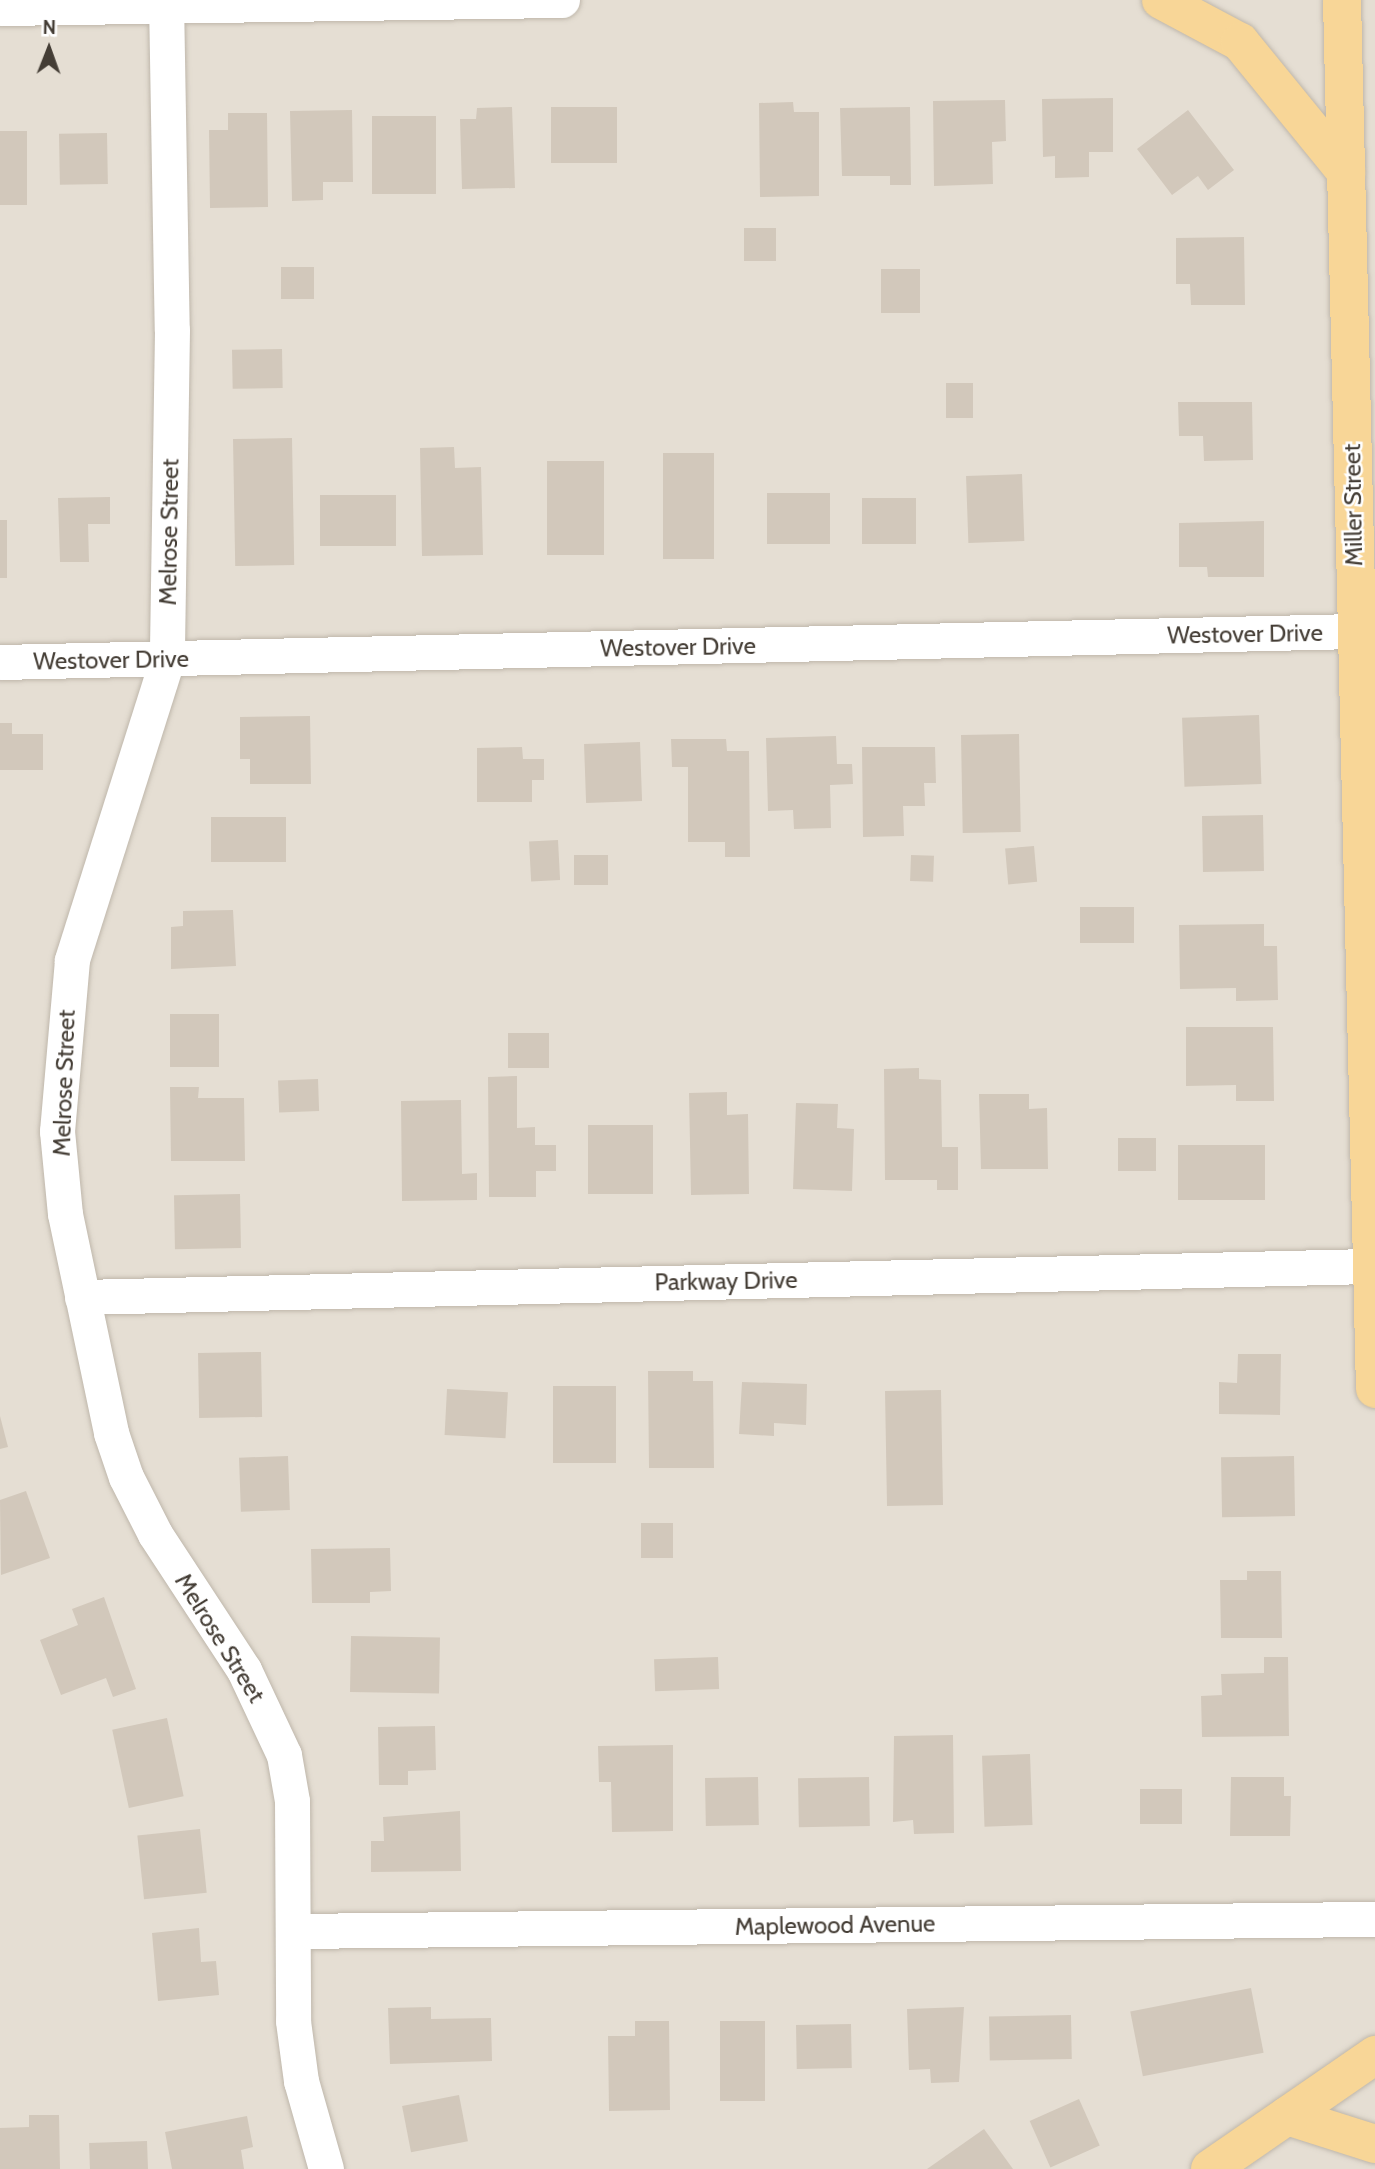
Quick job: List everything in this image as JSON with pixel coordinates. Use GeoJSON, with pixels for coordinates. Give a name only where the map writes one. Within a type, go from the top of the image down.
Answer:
{"type":"FeatureCollection","features":[{"type":"Feature","properties":{"kind":"main road"},"geometry":{"type":"LineString","coordinates":[[1161,0],[1240,42],[1346,172]]}},
{"type":"Feature","properties":{"kind":"main road","name":"Miller Street"},"geometry":{"type":"LineString","coordinates":[[1342,0],[1369,1266],[1375,1389]]}},
{"type":"Feature","properties":{"kind":"main road"},"geometry":{"type":"LineString","coordinates":[[1210,2169],[1375,2055]]}},
{"type":"Feature","properties":{"kind":"main road"},"geometry":{"type":"LineString","coordinates":[[1287,2116],[1375,2144]]}},
{"type":"Feature","properties":{"kind":"street"},"geometry":{"type":"LineString","coordinates":[[0,8],[166,2],[562,0]]}},
{"type":"Feature","properties":{"kind":"street","name":"Melrose Street"},"geometry":{"type":"LineString","coordinates":[[166,2],[172,330],[167,660],[94,878],[72,960],[61,1043],[57,1131],[65,1214],[111,1433],[126,1477],[155,1534],[244,1670],[284,1755],[292,1801],[293,2021],[301,2081],[326,2169]]}},
{"type":"Feature","properties":{"kind":"street","name":"Westover Drive"},"geometry":{"type":"LineString","coordinates":[[0,662],[1356,631]]}},
{"type":"Feature","properties":{"kind":"street","name":"Parkway Drive"},"geometry":{"type":"LineString","coordinates":[[82,1297],[1369,1266]]}},
{"type":"Feature","properties":{"kind":"street","name":"Maplewood Avenue"},"geometry":{"type":"LineString","coordinates":[[294,1931],[1375,1919]]}},
{"type":"Feature","properties":{"kind":"shaded area"},"geometry":{"type":"Polygon","coordinates":[[[0,0],[1375,0],[1375,2169],[0,2169],[0,0]]]}},
{"type":"Feature","properties":{"kind":"building"},"geometry":{"type":"Polygon","coordinates":[[[1113,98],[1113,152],[1089,152],[1089,177],[1055,178],[1055,156],[1043,157],[1042,99],[1113,98]]]}},
{"type":"Feature","properties":{"kind":"building"},"geometry":{"type":"Polygon","coordinates":[[[1005,100],[1006,141],[992,142],[993,184],[934,186],[933,101],[1005,100]]]}},
{"type":"Feature","properties":{"kind":"building"},"geometry":{"type":"Polygon","coordinates":[[[793,102],[794,112],[819,112],[819,196],[760,197],[759,103],[793,102]]]}},
{"type":"Feature","properties":{"kind":"building"},"geometry":{"type":"Polygon","coordinates":[[[512,107],[515,188],[462,189],[460,119],[476,119],[477,108],[512,107]]]}},
{"type":"Feature","properties":{"kind":"building"},"geometry":{"type":"Polygon","coordinates":[[[551,107],[617,107],[617,163],[551,163],[551,107]]]}},
{"type":"Feature","properties":{"kind":"building"},"geometry":{"type":"Polygon","coordinates":[[[910,107],[911,185],[890,185],[890,176],[842,176],[840,108],[910,107]]]}},
{"type":"Feature","properties":{"kind":"building"},"geometry":{"type":"Polygon","coordinates":[[[352,110],[353,182],[323,182],[323,200],[292,201],[290,111],[352,110]]]}},
{"type":"Feature","properties":{"kind":"building"},"geometry":{"type":"Polygon","coordinates":[[[1188,110],[1234,170],[1208,190],[1198,176],[1172,195],[1137,149],[1188,110]]]}},
{"type":"Feature","properties":{"kind":"building"},"geometry":{"type":"Polygon","coordinates":[[[228,113],[267,113],[268,207],[210,208],[209,130],[228,130],[228,113]]]}},
{"type":"Feature","properties":{"kind":"building"},"geometry":{"type":"Polygon","coordinates":[[[372,116],[436,116],[436,194],[372,194],[372,116]]]}},
{"type":"Feature","properties":{"kind":"building"},"geometry":{"type":"Polygon","coordinates":[[[0,131],[27,131],[27,205],[0,205],[0,131]]]}},
{"type":"Feature","properties":{"kind":"building"},"geometry":{"type":"Polygon","coordinates":[[[107,133],[108,184],[60,185],[59,134],[107,133]]]}},
{"type":"Feature","properties":{"kind":"building"},"geometry":{"type":"Polygon","coordinates":[[[744,228],[776,228],[776,261],[744,261],[744,228]]]}},
{"type":"Feature","properties":{"kind":"building"},"geometry":{"type":"Polygon","coordinates":[[[1244,237],[1245,305],[1191,305],[1190,284],[1176,284],[1176,238],[1244,237]]]}},
{"type":"Feature","properties":{"kind":"building"},"geometry":{"type":"Polygon","coordinates":[[[281,267],[314,267],[314,299],[281,299],[281,267]]]}},
{"type":"Feature","properties":{"kind":"building"},"geometry":{"type":"Polygon","coordinates":[[[881,269],[920,269],[920,313],[881,313],[881,269]]]}},
{"type":"Feature","properties":{"kind":"building"},"geometry":{"type":"Polygon","coordinates":[[[282,349],[283,388],[233,389],[232,350],[282,349]]]}},
{"type":"Feature","properties":{"kind":"building"},"geometry":{"type":"Polygon","coordinates":[[[946,383],[973,383],[973,418],[946,418],[946,383]]]}},
{"type":"Feature","properties":{"kind":"building"},"geometry":{"type":"Polygon","coordinates":[[[1178,402],[1252,402],[1253,460],[1204,461],[1203,436],[1179,436],[1178,402]]]}},
{"type":"Feature","properties":{"kind":"building"},"geometry":{"type":"Polygon","coordinates":[[[292,438],[294,565],[235,566],[233,439],[292,438]]]}},
{"type":"Feature","properties":{"kind":"building"},"geometry":{"type":"Polygon","coordinates":[[[454,447],[455,468],[481,467],[483,555],[422,556],[420,448],[454,447]]]}},
{"type":"Feature","properties":{"kind":"building"},"geometry":{"type":"Polygon","coordinates":[[[663,453],[714,453],[714,559],[663,559],[663,453]]]}},
{"type":"Feature","properties":{"kind":"building"},"geometry":{"type":"Polygon","coordinates":[[[547,461],[604,461],[604,555],[547,555],[547,461]]]}},
{"type":"Feature","properties":{"kind":"building"},"geometry":{"type":"Polygon","coordinates":[[[1022,474],[1024,541],[968,543],[966,476],[1022,474]]]}},
{"type":"Feature","properties":{"kind":"building"},"geometry":{"type":"Polygon","coordinates":[[[767,493],[830,493],[830,544],[767,544],[767,493]]]}},
{"type":"Feature","properties":{"kind":"building"},"geometry":{"type":"Polygon","coordinates":[[[320,495],[396,495],[396,546],[320,546],[320,495]]]}},
{"type":"Feature","properties":{"kind":"building"},"geometry":{"type":"Polygon","coordinates":[[[110,497],[110,524],[88,524],[89,562],[60,562],[58,498],[110,497]]]}},
{"type":"Feature","properties":{"kind":"building"},"geometry":{"type":"Polygon","coordinates":[[[862,498],[916,498],[916,544],[862,544],[862,498]]]}},
{"type":"Feature","properties":{"kind":"building"},"geometry":{"type":"Polygon","coordinates":[[[0,520],[7,520],[7,578],[0,578],[0,520]]]}},
{"type":"Feature","properties":{"kind":"building"},"geometry":{"type":"Polygon","coordinates":[[[1264,521],[1264,577],[1208,577],[1207,567],[1179,567],[1179,523],[1264,521]]]}},
{"type":"Feature","properties":{"kind":"building"},"geometry":{"type":"Polygon","coordinates":[[[1259,715],[1261,784],[1184,787],[1182,718],[1259,715]]]}},
{"type":"Feature","properties":{"kind":"building"},"geometry":{"type":"Polygon","coordinates":[[[310,716],[311,784],[250,784],[250,759],[240,759],[240,717],[310,716]]]}},
{"type":"Feature","properties":{"kind":"building"},"geometry":{"type":"Polygon","coordinates":[[[0,723],[12,723],[12,734],[43,734],[43,770],[0,770],[0,723]]]}},
{"type":"Feature","properties":{"kind":"building"},"geometry":{"type":"Polygon","coordinates":[[[1019,734],[1021,832],[963,833],[961,735],[1019,734]]]}},
{"type":"Feature","properties":{"kind":"building"},"geometry":{"type":"Polygon","coordinates":[[[836,736],[837,764],[852,764],[853,784],[830,785],[831,828],[794,829],[793,810],[768,811],[766,738],[836,736]]]}},
{"type":"Feature","properties":{"kind":"building"},"geometry":{"type":"Polygon","coordinates":[[[671,739],[726,739],[727,751],[749,751],[750,857],[725,857],[725,842],[688,842],[688,767],[672,767],[671,739]]]}},
{"type":"Feature","properties":{"kind":"building"},"geometry":{"type":"Polygon","coordinates":[[[640,742],[642,801],[586,803],[584,744],[640,742]]]}},
{"type":"Feature","properties":{"kind":"building"},"geometry":{"type":"Polygon","coordinates":[[[522,747],[523,759],[544,759],[544,780],[532,780],[532,802],[477,802],[477,748],[522,747]]]}},
{"type":"Feature","properties":{"kind":"building"},"geometry":{"type":"Polygon","coordinates":[[[862,747],[935,747],[936,783],[924,783],[925,806],[903,806],[904,836],[863,837],[862,747]]]}},
{"type":"Feature","properties":{"kind":"building"},"geometry":{"type":"Polygon","coordinates":[[[1263,815],[1264,871],[1203,872],[1202,816],[1263,815]]]}},
{"type":"Feature","properties":{"kind":"building"},"geometry":{"type":"Polygon","coordinates":[[[211,817],[286,817],[286,862],[211,862],[211,817]]]}},
{"type":"Feature","properties":{"kind":"building"},"geometry":{"type":"Polygon","coordinates":[[[558,840],[560,880],[531,881],[529,842],[558,840]]]}},
{"type":"Feature","properties":{"kind":"building"},"geometry":{"type":"Polygon","coordinates":[[[1034,846],[1037,882],[1008,884],[1005,849],[1034,846]]]}},
{"type":"Feature","properties":{"kind":"building"},"geometry":{"type":"Polygon","coordinates":[[[574,855],[608,855],[608,885],[574,885],[574,855]]]}},
{"type":"Feature","properties":{"kind":"building"},"geometry":{"type":"Polygon","coordinates":[[[911,855],[934,856],[933,882],[910,881],[911,855]]]}},
{"type":"Feature","properties":{"kind":"building"},"geometry":{"type":"Polygon","coordinates":[[[1080,907],[1134,907],[1134,943],[1080,943],[1080,907]]]}},
{"type":"Feature","properties":{"kind":"building"},"geometry":{"type":"Polygon","coordinates":[[[233,910],[236,966],[171,969],[171,927],[183,926],[183,911],[233,910]]]}},
{"type":"Feature","properties":{"kind":"building"},"geometry":{"type":"Polygon","coordinates":[[[1264,924],[1264,946],[1277,946],[1278,1000],[1236,1001],[1236,988],[1180,989],[1179,925],[1264,924]]]}},
{"type":"Feature","properties":{"kind":"building"},"geometry":{"type":"Polygon","coordinates":[[[170,1014],[219,1014],[219,1067],[170,1067],[170,1014]]]}},
{"type":"Feature","properties":{"kind":"building"},"geometry":{"type":"Polygon","coordinates":[[[1186,1027],[1273,1027],[1274,1101],[1236,1101],[1236,1085],[1186,1086],[1186,1027]]]}},
{"type":"Feature","properties":{"kind":"building"},"geometry":{"type":"Polygon","coordinates":[[[508,1033],[549,1033],[549,1068],[508,1068],[508,1033]]]}},
{"type":"Feature","properties":{"kind":"building"},"geometry":{"type":"Polygon","coordinates":[[[919,1068],[919,1079],[941,1080],[942,1147],[958,1147],[958,1190],[937,1190],[937,1180],[885,1180],[884,1069],[919,1068]]]}},
{"type":"Feature","properties":{"kind":"building"},"geometry":{"type":"Polygon","coordinates":[[[517,1076],[517,1128],[535,1127],[535,1145],[556,1145],[556,1171],[536,1171],[536,1197],[489,1197],[488,1077],[517,1076]]]}},
{"type":"Feature","properties":{"kind":"building"},"geometry":{"type":"Polygon","coordinates":[[[318,1079],[319,1111],[279,1112],[278,1080],[318,1079]]]}},
{"type":"Feature","properties":{"kind":"building"},"geometry":{"type":"Polygon","coordinates":[[[170,1087],[199,1087],[198,1098],[244,1098],[245,1161],[171,1161],[170,1087]]]}},
{"type":"Feature","properties":{"kind":"building"},"geometry":{"type":"Polygon","coordinates":[[[727,1092],[727,1115],[748,1114],[749,1194],[691,1195],[689,1093],[727,1092]]]}},
{"type":"Feature","properties":{"kind":"building"},"geometry":{"type":"Polygon","coordinates":[[[979,1094],[1029,1094],[1029,1109],[1047,1108],[1048,1169],[981,1169],[979,1094]]]}},
{"type":"Feature","properties":{"kind":"building"},"geometry":{"type":"Polygon","coordinates":[[[461,1100],[462,1174],[477,1173],[477,1200],[402,1201],[401,1101],[461,1100]]]}},
{"type":"Feature","properties":{"kind":"building"},"geometry":{"type":"Polygon","coordinates":[[[796,1103],[838,1104],[837,1128],[854,1129],[852,1191],[793,1189],[796,1103]]]}},
{"type":"Feature","properties":{"kind":"building"},"geometry":{"type":"Polygon","coordinates":[[[588,1125],[653,1125],[653,1194],[588,1194],[588,1125]]]}},
{"type":"Feature","properties":{"kind":"building"},"geometry":{"type":"Polygon","coordinates":[[[1118,1138],[1156,1138],[1156,1171],[1118,1171],[1118,1138]]]}},
{"type":"Feature","properties":{"kind":"building"},"geometry":{"type":"Polygon","coordinates":[[[1178,1145],[1265,1145],[1265,1200],[1178,1200],[1178,1145]]]}},
{"type":"Feature","properties":{"kind":"building"},"geometry":{"type":"Polygon","coordinates":[[[240,1194],[241,1248],[175,1249],[174,1195],[240,1194]]]}},
{"type":"Feature","properties":{"kind":"building"},"geometry":{"type":"Polygon","coordinates":[[[261,1352],[262,1417],[199,1418],[198,1353],[261,1352]]]}},
{"type":"Feature","properties":{"kind":"building"},"geometry":{"type":"Polygon","coordinates":[[[1238,1354],[1281,1354],[1280,1415],[1219,1414],[1219,1382],[1237,1383],[1238,1354]]]}},
{"type":"Feature","properties":{"kind":"building"},"geometry":{"type":"Polygon","coordinates":[[[648,1371],[693,1371],[693,1381],[713,1381],[714,1468],[649,1468],[648,1371]]]}},
{"type":"Feature","properties":{"kind":"building"},"geometry":{"type":"Polygon","coordinates":[[[742,1382],[807,1384],[806,1425],[774,1423],[774,1436],[739,1434],[742,1382]]]}},
{"type":"Feature","properties":{"kind":"building"},"geometry":{"type":"Polygon","coordinates":[[[553,1386],[616,1386],[616,1463],[553,1463],[553,1386]]]}},
{"type":"Feature","properties":{"kind":"building"},"geometry":{"type":"Polygon","coordinates":[[[447,1389],[508,1392],[506,1438],[445,1435],[447,1389]]]}},
{"type":"Feature","properties":{"kind":"building"},"geometry":{"type":"Polygon","coordinates":[[[941,1390],[943,1505],[887,1506],[885,1391],[941,1390]]]}},
{"type":"Feature","properties":{"kind":"building"},"geometry":{"type":"Polygon","coordinates":[[[0,1416],[8,1447],[0,1449],[0,1416]]]}},
{"type":"Feature","properties":{"kind":"building"},"geometry":{"type":"Polygon","coordinates":[[[288,1456],[290,1510],[241,1512],[239,1458],[288,1456]]]}},
{"type":"Feature","properties":{"kind":"building"},"geometry":{"type":"Polygon","coordinates":[[[1294,1456],[1295,1516],[1222,1517],[1221,1457],[1294,1456]]]}},
{"type":"Feature","properties":{"kind":"building"},"geometry":{"type":"Polygon","coordinates":[[[26,1491],[50,1558],[1,1575],[0,1500],[26,1491]]]}},
{"type":"Feature","properties":{"kind":"building"},"geometry":{"type":"Polygon","coordinates":[[[641,1523],[673,1523],[673,1558],[641,1558],[641,1523]]]}},
{"type":"Feature","properties":{"kind":"building"},"geometry":{"type":"Polygon","coordinates":[[[390,1548],[391,1591],[370,1592],[370,1603],[312,1603],[311,1549],[390,1548]]]}},
{"type":"Feature","properties":{"kind":"building"},"geometry":{"type":"Polygon","coordinates":[[[1247,1571],[1281,1571],[1282,1638],[1221,1638],[1220,1580],[1247,1580],[1247,1571]]]}},
{"type":"Feature","properties":{"kind":"building"},"geometry":{"type":"Polygon","coordinates":[[[104,1597],[136,1689],[113,1697],[106,1678],[61,1695],[40,1640],[78,1625],[72,1609],[104,1597]]]}},
{"type":"Feature","properties":{"kind":"building"},"geometry":{"type":"Polygon","coordinates":[[[351,1636],[440,1638],[439,1694],[350,1692],[351,1636]]]}},
{"type":"Feature","properties":{"kind":"building"},"geometry":{"type":"Polygon","coordinates":[[[718,1657],[719,1689],[655,1691],[654,1659],[718,1657]]]}},
{"type":"Feature","properties":{"kind":"building"},"geometry":{"type":"Polygon","coordinates":[[[1264,1657],[1288,1657],[1289,1736],[1202,1737],[1201,1696],[1222,1695],[1221,1674],[1264,1673],[1264,1657]]]}},
{"type":"Feature","properties":{"kind":"building"},"geometry":{"type":"Polygon","coordinates":[[[167,1718],[184,1796],[129,1808],[112,1730],[167,1718]]]}},
{"type":"Feature","properties":{"kind":"building"},"geometry":{"type":"Polygon","coordinates":[[[435,1726],[436,1770],[408,1771],[408,1785],[379,1785],[378,1727],[435,1726]]]}},
{"type":"Feature","properties":{"kind":"building"},"geometry":{"type":"Polygon","coordinates":[[[953,1735],[954,1833],[914,1834],[913,1820],[893,1822],[894,1736],[953,1735]]]}},
{"type":"Feature","properties":{"kind":"building"},"geometry":{"type":"Polygon","coordinates":[[[673,1745],[673,1831],[612,1832],[611,1782],[599,1782],[598,1746],[673,1745]]]}},
{"type":"Feature","properties":{"kind":"building"},"geometry":{"type":"Polygon","coordinates":[[[1030,1754],[1032,1825],[985,1827],[982,1756],[1030,1754]]]}},
{"type":"Feature","properties":{"kind":"building"},"geometry":{"type":"Polygon","coordinates":[[[758,1777],[759,1825],[706,1826],[705,1778],[758,1777]]]}},
{"type":"Feature","properties":{"kind":"building"},"geometry":{"type":"Polygon","coordinates":[[[869,1777],[870,1826],[799,1827],[798,1778],[869,1777]]]}},
{"type":"Feature","properties":{"kind":"building"},"geometry":{"type":"Polygon","coordinates":[[[1231,1777],[1284,1777],[1284,1796],[1291,1796],[1290,1836],[1230,1836],[1231,1777]]]}},
{"type":"Feature","properties":{"kind":"building"},"geometry":{"type":"Polygon","coordinates":[[[1140,1789],[1182,1789],[1182,1824],[1140,1824],[1140,1789]]]}},
{"type":"Feature","properties":{"kind":"building"},"geometry":{"type":"Polygon","coordinates":[[[460,1811],[461,1871],[371,1872],[371,1841],[384,1841],[383,1817],[460,1811]]]}},
{"type":"Feature","properties":{"kind":"building"},"geometry":{"type":"Polygon","coordinates":[[[200,1829],[207,1893],[144,1899],[137,1836],[200,1829]]]}},
{"type":"Feature","properties":{"kind":"building"},"geometry":{"type":"Polygon","coordinates":[[[199,1928],[201,1962],[216,1961],[219,1995],[158,2001],[152,1933],[199,1928]]]}},
{"type":"Feature","properties":{"kind":"building"},"geometry":{"type":"Polygon","coordinates":[[[1251,1988],[1264,2053],[1143,2076],[1130,2011],[1251,1988]]]}},
{"type":"Feature","properties":{"kind":"building"},"geometry":{"type":"Polygon","coordinates":[[[431,2007],[431,2019],[491,2018],[492,2061],[390,2064],[388,2008],[431,2007]]]}},
{"type":"Feature","properties":{"kind":"building"},"geometry":{"type":"Polygon","coordinates":[[[964,2007],[959,2082],[931,2083],[930,2069],[909,2070],[907,2009],[964,2007]]]}},
{"type":"Feature","properties":{"kind":"building"},"geometry":{"type":"Polygon","coordinates":[[[1071,2015],[1072,2059],[990,2060],[989,2016],[1071,2015]]]}},
{"type":"Feature","properties":{"kind":"building"},"geometry":{"type":"Polygon","coordinates":[[[635,2021],[669,2021],[670,2110],[609,2111],[608,2036],[635,2036],[635,2021]]]}},
{"type":"Feature","properties":{"kind":"building"},"geometry":{"type":"Polygon","coordinates":[[[720,2021],[765,2021],[765,2101],[720,2101],[720,2021]]]}},
{"type":"Feature","properties":{"kind":"building"},"geometry":{"type":"Polygon","coordinates":[[[851,2024],[852,2068],[797,2069],[796,2025],[851,2024]]]}},
{"type":"Feature","properties":{"kind":"building"},"geometry":{"type":"Polygon","coordinates":[[[459,2095],[468,2141],[411,2152],[402,2106],[459,2095]]]}},
{"type":"Feature","properties":{"kind":"building"},"geometry":{"type":"Polygon","coordinates":[[[1079,2099],[1100,2146],[1050,2168],[1030,2121],[1079,2099]]]}},
{"type":"Feature","properties":{"kind":"building"},"geometry":{"type":"Polygon","coordinates":[[[29,2115],[59,2115],[60,2169],[0,2169],[0,2128],[29,2127],[29,2115]]]}},
{"type":"Feature","properties":{"kind":"building"},"geometry":{"type":"Polygon","coordinates":[[[247,2116],[253,2147],[241,2150],[244,2169],[172,2169],[165,2132],[247,2116]]]}},
{"type":"Feature","properties":{"kind":"building"},"geometry":{"type":"Polygon","coordinates":[[[984,2129],[1013,2169],[927,2169],[984,2129]]]}},
{"type":"Feature","properties":{"kind":"building"},"geometry":{"type":"Polygon","coordinates":[[[147,2141],[148,2169],[90,2169],[89,2143],[147,2141]]]}}]}
